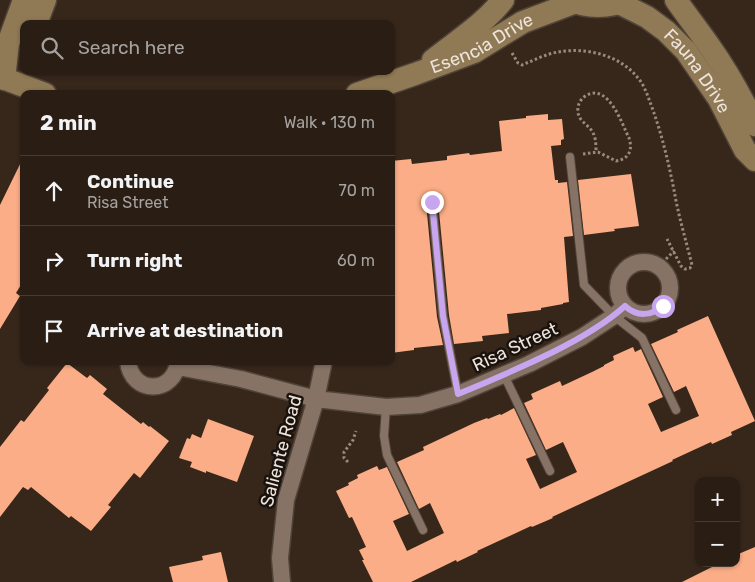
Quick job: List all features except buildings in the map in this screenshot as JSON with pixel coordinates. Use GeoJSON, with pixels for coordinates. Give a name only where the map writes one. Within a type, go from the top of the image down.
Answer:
{"type":"FeatureCollection","features":[{"type":"Feature","properties":{"kind":"street"},"geometry":{"type":"LineString","coordinates":[[1,82],[8,44],[24,0]]}},
{"type":"Feature","properties":{"kind":"street"},"geometry":{"type":"LineString","coordinates":[[38,20],[45,0]]}},
{"type":"Feature","properties":{"kind":"street","name":"Esencia Drive"},"geometry":{"type":"LineString","coordinates":[[415,74],[473,29],[498,7],[503,0]]}},
{"type":"Feature","properties":{"kind":"street","name":"Fauna Drive"},"geometry":{"type":"LineString","coordinates":[[676,0],[711,47],[755,125]]}},
{"type":"Feature","properties":{"kind":"street","name":"Esencia Drive"},"geometry":{"type":"LineString","coordinates":[[369,90],[474,52],[523,22],[573,1],[598,6],[622,2]]}},
{"type":"Feature","properties":{"kind":"street","name":"Fauna Drive"},"geometry":{"type":"LineString","coordinates":[[622,2],[666,31],[686,51],[719,99],[745,150],[755,160]]}},
{"type":"Feature","properties":{"kind":"street"},"geometry":{"type":"LineString","coordinates":[[1,82],[20,59]]}},
{"type":"Feature","properties":{"kind":"street"},"geometry":{"type":"LineString","coordinates":[[1,82],[30,90]]}},
{"type":"Feature","properties":{"kind":"street","name":"Risa Street"},"geometry":{"type":"LineString","coordinates":[[182,365],[242,379],[316,400],[386,407],[420,405],[458,394],[504,375],[582,337],[619,311]]}},
{"type":"Feature","properties":{"kind":"street","name":"Risa Street"},"geometry":{"type":"LineString","coordinates":[[129,365],[130,371],[136,380],[145,385],[155,386],[165,384],[173,377],[178,365]]}},
{"type":"Feature","properties":{"kind":"street","name":"Saliente Road"},"geometry":{"type":"LineString","coordinates":[[282,582],[280,558],[286,500],[316,400],[323,365]]}},
{"type":"Feature","properties":{"kind":"lane"},"geometry":{"type":"LineString","coordinates":[[570,157],[584,286],[619,311],[642,338],[676,410]]}},
{"type":"Feature","properties":{"kind":"lane"},"geometry":{"type":"LineString","coordinates":[[432,202],[443,316],[458,394]]}},
{"type":"Feature","properties":{"kind":"lane"},"geometry":{"type":"LineString","coordinates":[[504,375],[550,471]]}},
{"type":"Feature","properties":{"kind":"lane"},"geometry":{"type":"LineString","coordinates":[[386,407],[384,436],[387,455],[423,530]]}},
{"type":"Feature","properties":{"kind":"path"},"geometry":{"type":"LineString","coordinates":[[512,53],[518,64],[522,65],[558,52],[593,52],[614,59],[632,71],[639,79],[656,117],[669,164],[679,215],[691,261],[690,268],[683,268],[667,239]]}},
{"type":"Feature","properties":{"kind":"path"},"geometry":{"type":"LineString","coordinates":[[570,157],[598,152],[612,160],[620,161],[629,154],[631,147],[629,138],[609,100],[595,93],[583,98],[578,106],[578,116],[594,133],[596,152]]}},
{"type":"Feature","properties":{"kind":"path"},"geometry":{"type":"LineString","coordinates":[[666,259],[674,251]]}},
{"type":"Feature","properties":{"kind":"path"},"geometry":{"type":"LineString","coordinates":[[348,462],[344,458],[344,452],[354,440],[356,431]]}},
{"type":"Feature","properties":{"kind":"route"},"geometry":{"type":"LineString","coordinates":[[432,202],[443,316],[458,394],[529,364],[582,337],[614,316],[625,306],[639,314],[649,314],[663,306]]}}]}
